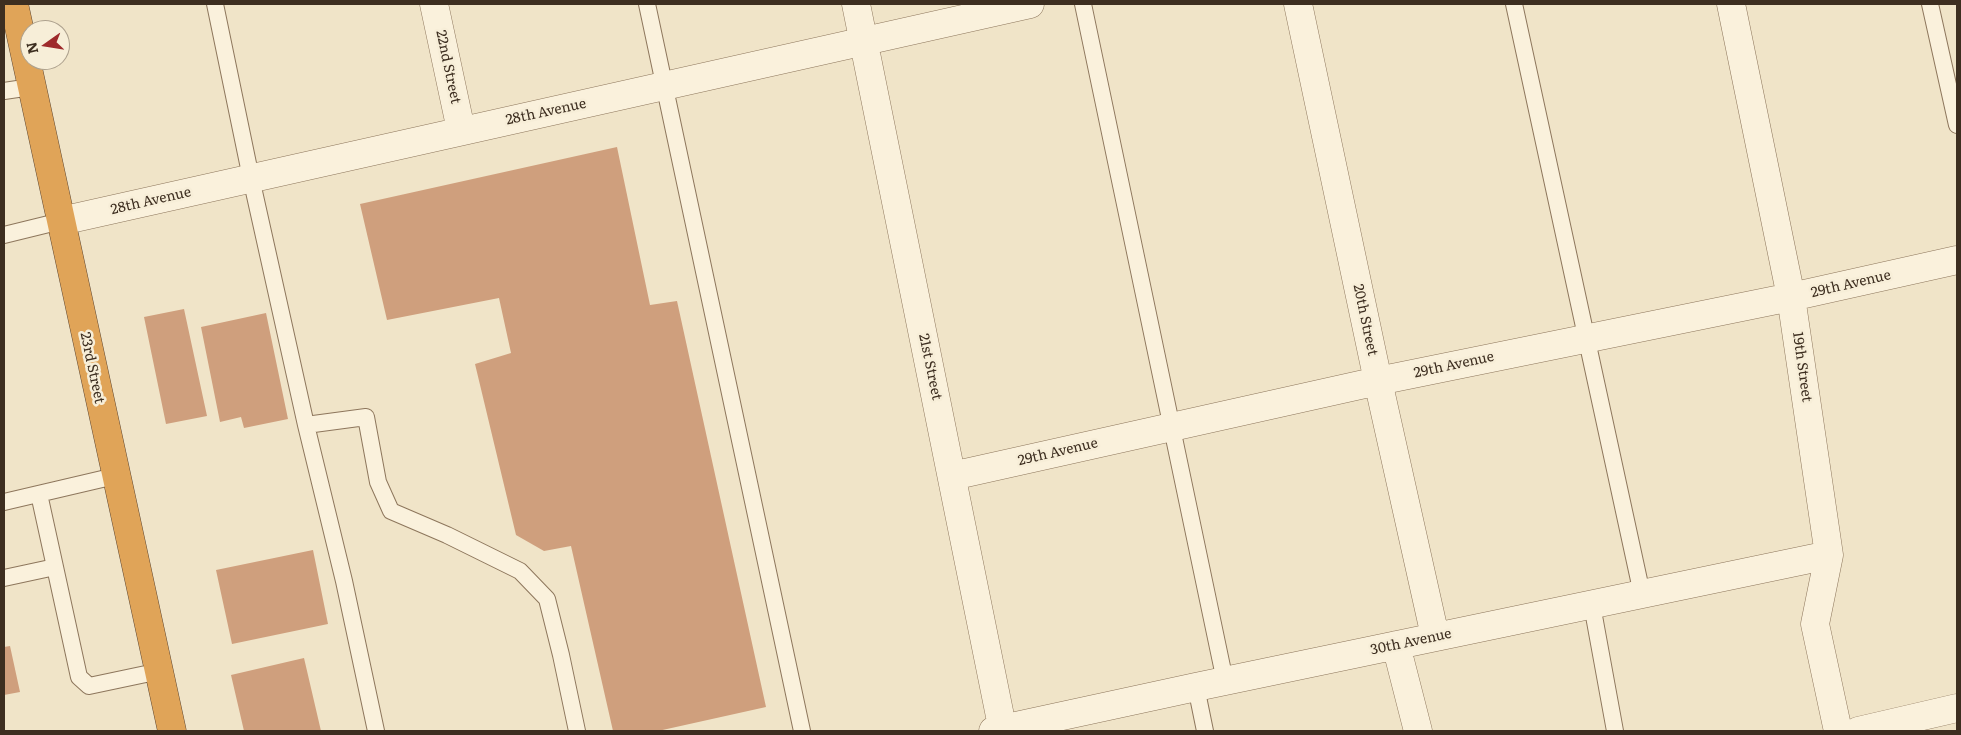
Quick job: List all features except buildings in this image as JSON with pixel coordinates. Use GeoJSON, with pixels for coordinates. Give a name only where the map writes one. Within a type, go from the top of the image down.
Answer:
{"type":"FeatureCollection","features":[{"type":"Feature","properties":{"kind":"highway","name":"23rd Street"},"geometry":{"type":"LineString","coordinates":[[14,4],[172,731]]}},
{"type":"Feature","properties":{"kind":"street","name":"22nd Street"},"geometry":{"type":"LineString","coordinates":[[434,4],[461,130]]}},
{"type":"Feature","properties":{"kind":"street","name":"21st Street"},"geometry":{"type":"LineString","coordinates":[[856,4],[952,476],[1000,731]]}},
{"type":"Feature","properties":{"kind":"street","name":"28th Avenue"},"geometry":{"type":"LineString","coordinates":[[62,222],[461,130],[665,87],[1030,4]]}},
{"type":"Feature","properties":{"kind":"street","name":"20th Street"},"geometry":{"type":"LineString","coordinates":[[1298,4],[1378,381],[1435,636]]}},
{"type":"Feature","properties":{"kind":"street","name":"19th Street"},"geometry":{"type":"LineString","coordinates":[[1731,4],[1791,297],[1829,555],[1815,624],[1838,731]]}},
{"type":"Feature","properties":{"kind":"street","name":"29th Avenue"},"geometry":{"type":"LineString","coordinates":[[952,476],[1378,381],[1791,297],[1957,260]]}},
{"type":"Feature","properties":{"kind":"street","name":"30th Avenue"},"geometry":{"type":"LineString","coordinates":[[1000,731],[1196,686],[1829,555]]}},
{"type":"Feature","properties":{"kind":"street"},"geometry":{"type":"LineString","coordinates":[[1396,645],[1418,731]]}},
{"type":"Feature","properties":{"kind":"street"},"geometry":{"type":"LineString","coordinates":[[1858,731],[1957,708]]}},
{"type":"Feature","properties":{"kind":"lane"},"geometry":{"type":"LineString","coordinates":[[215,4],[251,178],[306,425],[344,581],[376,731]]}},
{"type":"Feature","properties":{"kind":"lane"},"geometry":{"type":"LineString","coordinates":[[646,4],[802,731]]}},
{"type":"Feature","properties":{"kind":"lane"},"geometry":{"type":"LineString","coordinates":[[1083,4],[1170,426],[1225,680]]}},
{"type":"Feature","properties":{"kind":"lane"},"geometry":{"type":"LineString","coordinates":[[1514,4],[1642,594]]}},
{"type":"Feature","properties":{"kind":"lane"},"geometry":{"type":"LineString","coordinates":[[1930,4],[1957,124]]}},
{"type":"Feature","properties":{"kind":"lane"},"geometry":{"type":"LineString","coordinates":[[4,91],[31,86]]}},
{"type":"Feature","properties":{"kind":"lane"},"geometry":{"type":"LineString","coordinates":[[4,235],[62,222]]}},
{"type":"Feature","properties":{"kind":"lane"},"geometry":{"type":"LineString","coordinates":[[306,425],[366,417],[378,482],[391,511],[447,535],[520,571],[547,599],[577,731]]}},
{"type":"Feature","properties":{"kind":"lane"},"geometry":{"type":"LineString","coordinates":[[4,502],[116,476]]}},
{"type":"Feature","properties":{"kind":"lane"},"geometry":{"type":"LineString","coordinates":[[39,494],[79,678],[89,686],[160,671]]}},
{"type":"Feature","properties":{"kind":"lane"},"geometry":{"type":"LineString","coordinates":[[4,578],[54,567]]}},
{"type":"Feature","properties":{"kind":"lane"},"geometry":{"type":"LineString","coordinates":[[1592,605],[1615,731]]}},
{"type":"Feature","properties":{"kind":"lane"},"geometry":{"type":"LineString","coordinates":[[1196,686],[1205,731]]}}]}
